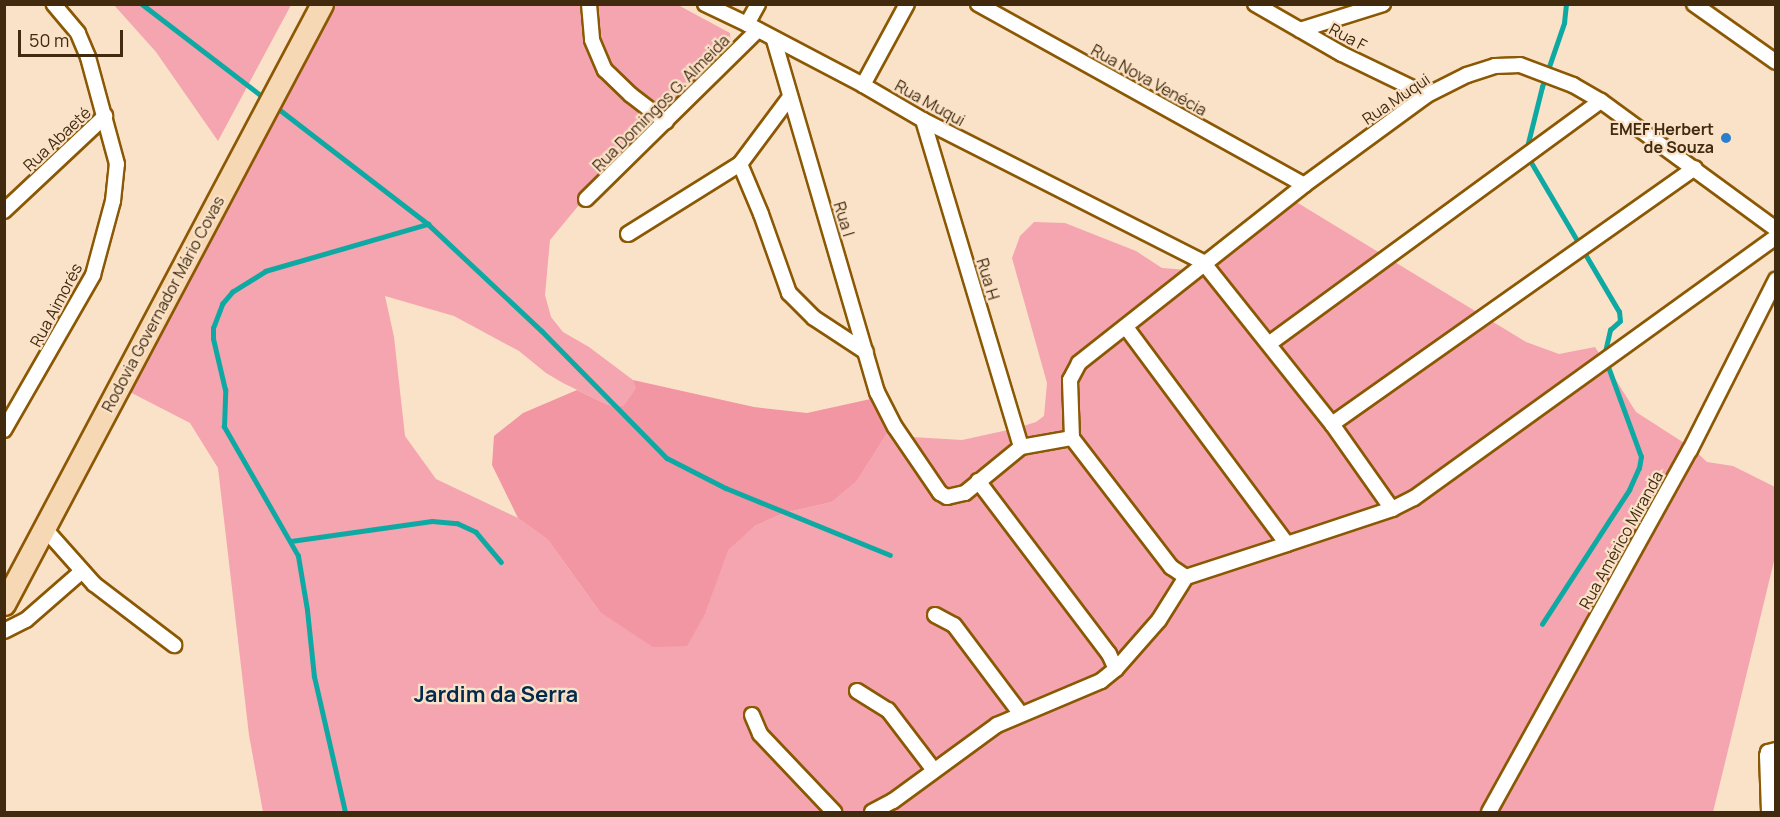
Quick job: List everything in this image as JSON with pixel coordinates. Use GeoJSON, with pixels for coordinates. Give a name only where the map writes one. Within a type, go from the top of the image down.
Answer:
{"type":"FeatureCollection","features":[{"type":"Feature","properties":{"kind":"main road","name":"Rodovia Governador Mário Covas"},"geometry":{"type":"LineString","coordinates":[[4,604],[321,4]]}},
{"type":"Feature","properties":{"kind":"street","name":"Rua Aimorés"},"geometry":{"type":"LineString","coordinates":[[4,430],[93,275],[105,238],[113,201],[117,164],[88,57],[78,33],[54,4]]}},
{"type":"Feature","properties":{"kind":"street"},"geometry":{"type":"LineString","coordinates":[[589,4],[592,40],[604,70],[631,95],[666,122]]}},
{"type":"Feature","properties":{"kind":"street","name":"Rua Muqui"},"geometry":{"type":"LineString","coordinates":[[705,4],[863,85],[923,120],[1203,262]]}},
{"type":"Feature","properties":{"kind":"street","name":"Rua Domingos G. Almeida"},"geometry":{"type":"LineString","coordinates":[[586,200],[666,122],[753,27],[758,4]]}},
{"type":"Feature","properties":{"kind":"street"},"geometry":{"type":"LineString","coordinates":[[863,85],[907,4]]}},
{"type":"Feature","properties":{"kind":"street","name":"Rua Nova Venécia"},"geometry":{"type":"LineString","coordinates":[[978,4],[1304,185]]}},
{"type":"Feature","properties":{"kind":"street","name":"Rua F"},"geometry":{"type":"LineString","coordinates":[[1255,4],[1300,30],[1427,95]]}},
{"type":"Feature","properties":{"kind":"street"},"geometry":{"type":"LineString","coordinates":[[1300,30],[1383,4]]}},
{"type":"Feature","properties":{"kind":"street"},"geometry":{"type":"LineString","coordinates":[[1694,4],[1776,62]]}},
{"type":"Feature","properties":{"kind":"street","name":"Rua I"},"geometry":{"type":"LineString","coordinates":[[774,40],[789,97],[884,408],[940,493],[953,497],[965,493],[1021,447]]}},
{"type":"Feature","properties":{"kind":"street","name":"Rua Muqui"},"geometry":{"type":"LineString","coordinates":[[1072,438],[1070,380],[1079,363],[1203,262],[1427,95],[1467,75],[1495,66],[1520,65],[1556,77],[1600,101],[1776,229]]}},
{"type":"Feature","properties":{"kind":"street"},"geometry":{"type":"LineString","coordinates":[[628,234],[740,164],[789,97]]}},
{"type":"Feature","properties":{"kind":"street"},"geometry":{"type":"LineString","coordinates":[[1270,343],[1600,101]]}},
{"type":"Feature","properties":{"kind":"street","name":"Rua Abaeté"},"geometry":{"type":"LineString","coordinates":[[4,211],[105,116]]}},
{"type":"Feature","properties":{"kind":"street","name":"Rua H"},"geometry":{"type":"LineString","coordinates":[[923,120],[1021,447]]}},
{"type":"Feature","properties":{"kind":"street"},"geometry":{"type":"LineString","coordinates":[[740,164],[761,214],[789,293],[814,318],[866,352]]}},
{"type":"Feature","properties":{"kind":"street"},"geometry":{"type":"LineString","coordinates":[[1332,424],[1695,168]]}},
{"type":"Feature","properties":{"kind":"street"},"geometry":{"type":"LineString","coordinates":[[872,813],[893,801],[933,769],[997,726],[1020,713],[1101,681],[1116,669],[1159,620],[1186,577],[1392,509],[1414,498],[1776,237]]}},
{"type":"Feature","properties":{"kind":"street"},"geometry":{"type":"LineString","coordinates":[[1203,262],[1270,343],[1332,424],[1392,509]]}},
{"type":"Feature","properties":{"kind":"street","name":"Rua Américo Miranda"},"geometry":{"type":"LineString","coordinates":[[1490,813],[1690,450],[1776,280]]}},
{"type":"Feature","properties":{"kind":"street"},"geometry":{"type":"LineString","coordinates":[[1126,327],[1287,544]]}},
{"type":"Feature","properties":{"kind":"street"},"geometry":{"type":"LineString","coordinates":[[1021,447],[1072,438],[1171,567],[1186,577]]}},
{"type":"Feature","properties":{"kind":"street"},"geometry":{"type":"LineString","coordinates":[[978,482],[1109,654],[1116,669]]}},
{"type":"Feature","properties":{"kind":"street"},"geometry":{"type":"LineString","coordinates":[[45,529],[81,572],[174,645]]}},
{"type":"Feature","properties":{"kind":"street"},"geometry":{"type":"LineString","coordinates":[[4,631],[26,620],[81,572]]}},
{"type":"Feature","properties":{"kind":"street"},"geometry":{"type":"LineString","coordinates":[[935,615],[954,625],[1020,713]]}},
{"type":"Feature","properties":{"kind":"street"},"geometry":{"type":"LineString","coordinates":[[857,691],[888,710],[933,769]]}},
{"type":"Feature","properties":{"kind":"street"},"geometry":{"type":"LineString","coordinates":[[752,715],[760,734],[834,813]]}},
{"type":"Feature","properties":{"kind":"street"},"geometry":{"type":"LineString","coordinates":[[1769,813],[1772,751]]}},
{"type":"Feature","properties":{"kind":"shaded area"},"geometry":{"type":"Polygon","coordinates":[[[114,5],[291,5],[218,141],[156,52],[114,5]]]}},
{"type":"Feature","properties":{"kind":"shaded area"},"geometry":{"type":"Polygon","coordinates":[[[329,5],[678,5],[730,33],[731,47],[701,79],[627,147],[550,240],[545,295],[551,317],[563,332],[589,347],[633,380],[637,387],[623,406],[608,405],[563,383],[546,373],[519,351],[454,316],[385,296],[394,337],[405,436],[436,479],[518,518],[548,540],[600,612],[706,612],[727,550],[755,526],[784,513],[832,502],[857,481],[891,427],[912,437],[962,440],[1017,428],[1036,422],[1044,416],[1047,383],[1012,258],[1020,236],[1034,222],[1065,223],[1136,251],[1162,268],[1188,270],[1293,200],[1526,342],[1559,354],[1595,347],[1636,412],[1692,448],[1707,462],[1733,466],[1775,487],[1775,557],[1713,812],[263,812],[249,735],[218,468],[190,423],[124,389],[329,5]]]}},
{"type":"Feature","properties":{"kind":"shaded area"},"geometry":{"type":"Polygon","coordinates":[[[633,380],[754,407],[807,413],[875,398],[891,427],[857,481],[832,502],[784,513],[755,526],[728,550],[706,612],[687,646],[653,647],[600,612],[548,540],[518,518],[492,465],[494,436],[523,413],[577,390],[608,405],[623,406],[636,388],[633,380]]]}},
{"type":"Feature","properties":{"kind":"waterway"},"geometry":{"type":"LineString","coordinates":[[142,4],[266,99]]}},
{"type":"Feature","properties":{"kind":"waterway"},"geometry":{"type":"LineString","coordinates":[[1542,624],[1629,490],[1639,468],[1641,457],[1604,356],[1610,330],[1620,321],[1619,312],[1530,161],[1527,147],[1542,87],[1564,23],[1566,4]]}},
{"type":"Feature","properties":{"kind":"waterway"},"geometry":{"type":"LineString","coordinates":[[275,106],[428,224],[542,331],[667,458],[726,488],[890,555]]}},
{"type":"Feature","properties":{"kind":"waterway"},"geometry":{"type":"LineString","coordinates":[[345,812],[314,677],[307,610],[298,556],[224,427],[225,390],[213,339],[213,328],[222,304],[232,292],[265,271],[428,224]]}},
{"type":"Feature","properties":{"kind":"waterway"},"geometry":{"type":"LineString","coordinates":[[291,541],[432,521],[457,523],[476,532],[501,562]]}},
{"type":"Feature","properties":{"kind":"place","name":"EMEF Herbert de Souza"},"geometry":{"type":"Point","coordinates":[1726,138]}},
{"type":"Feature","properties":{"kind":"district","name":"Jardim da Serra"},"geometry":{"type":"Point","coordinates":[496,695]}}]}
